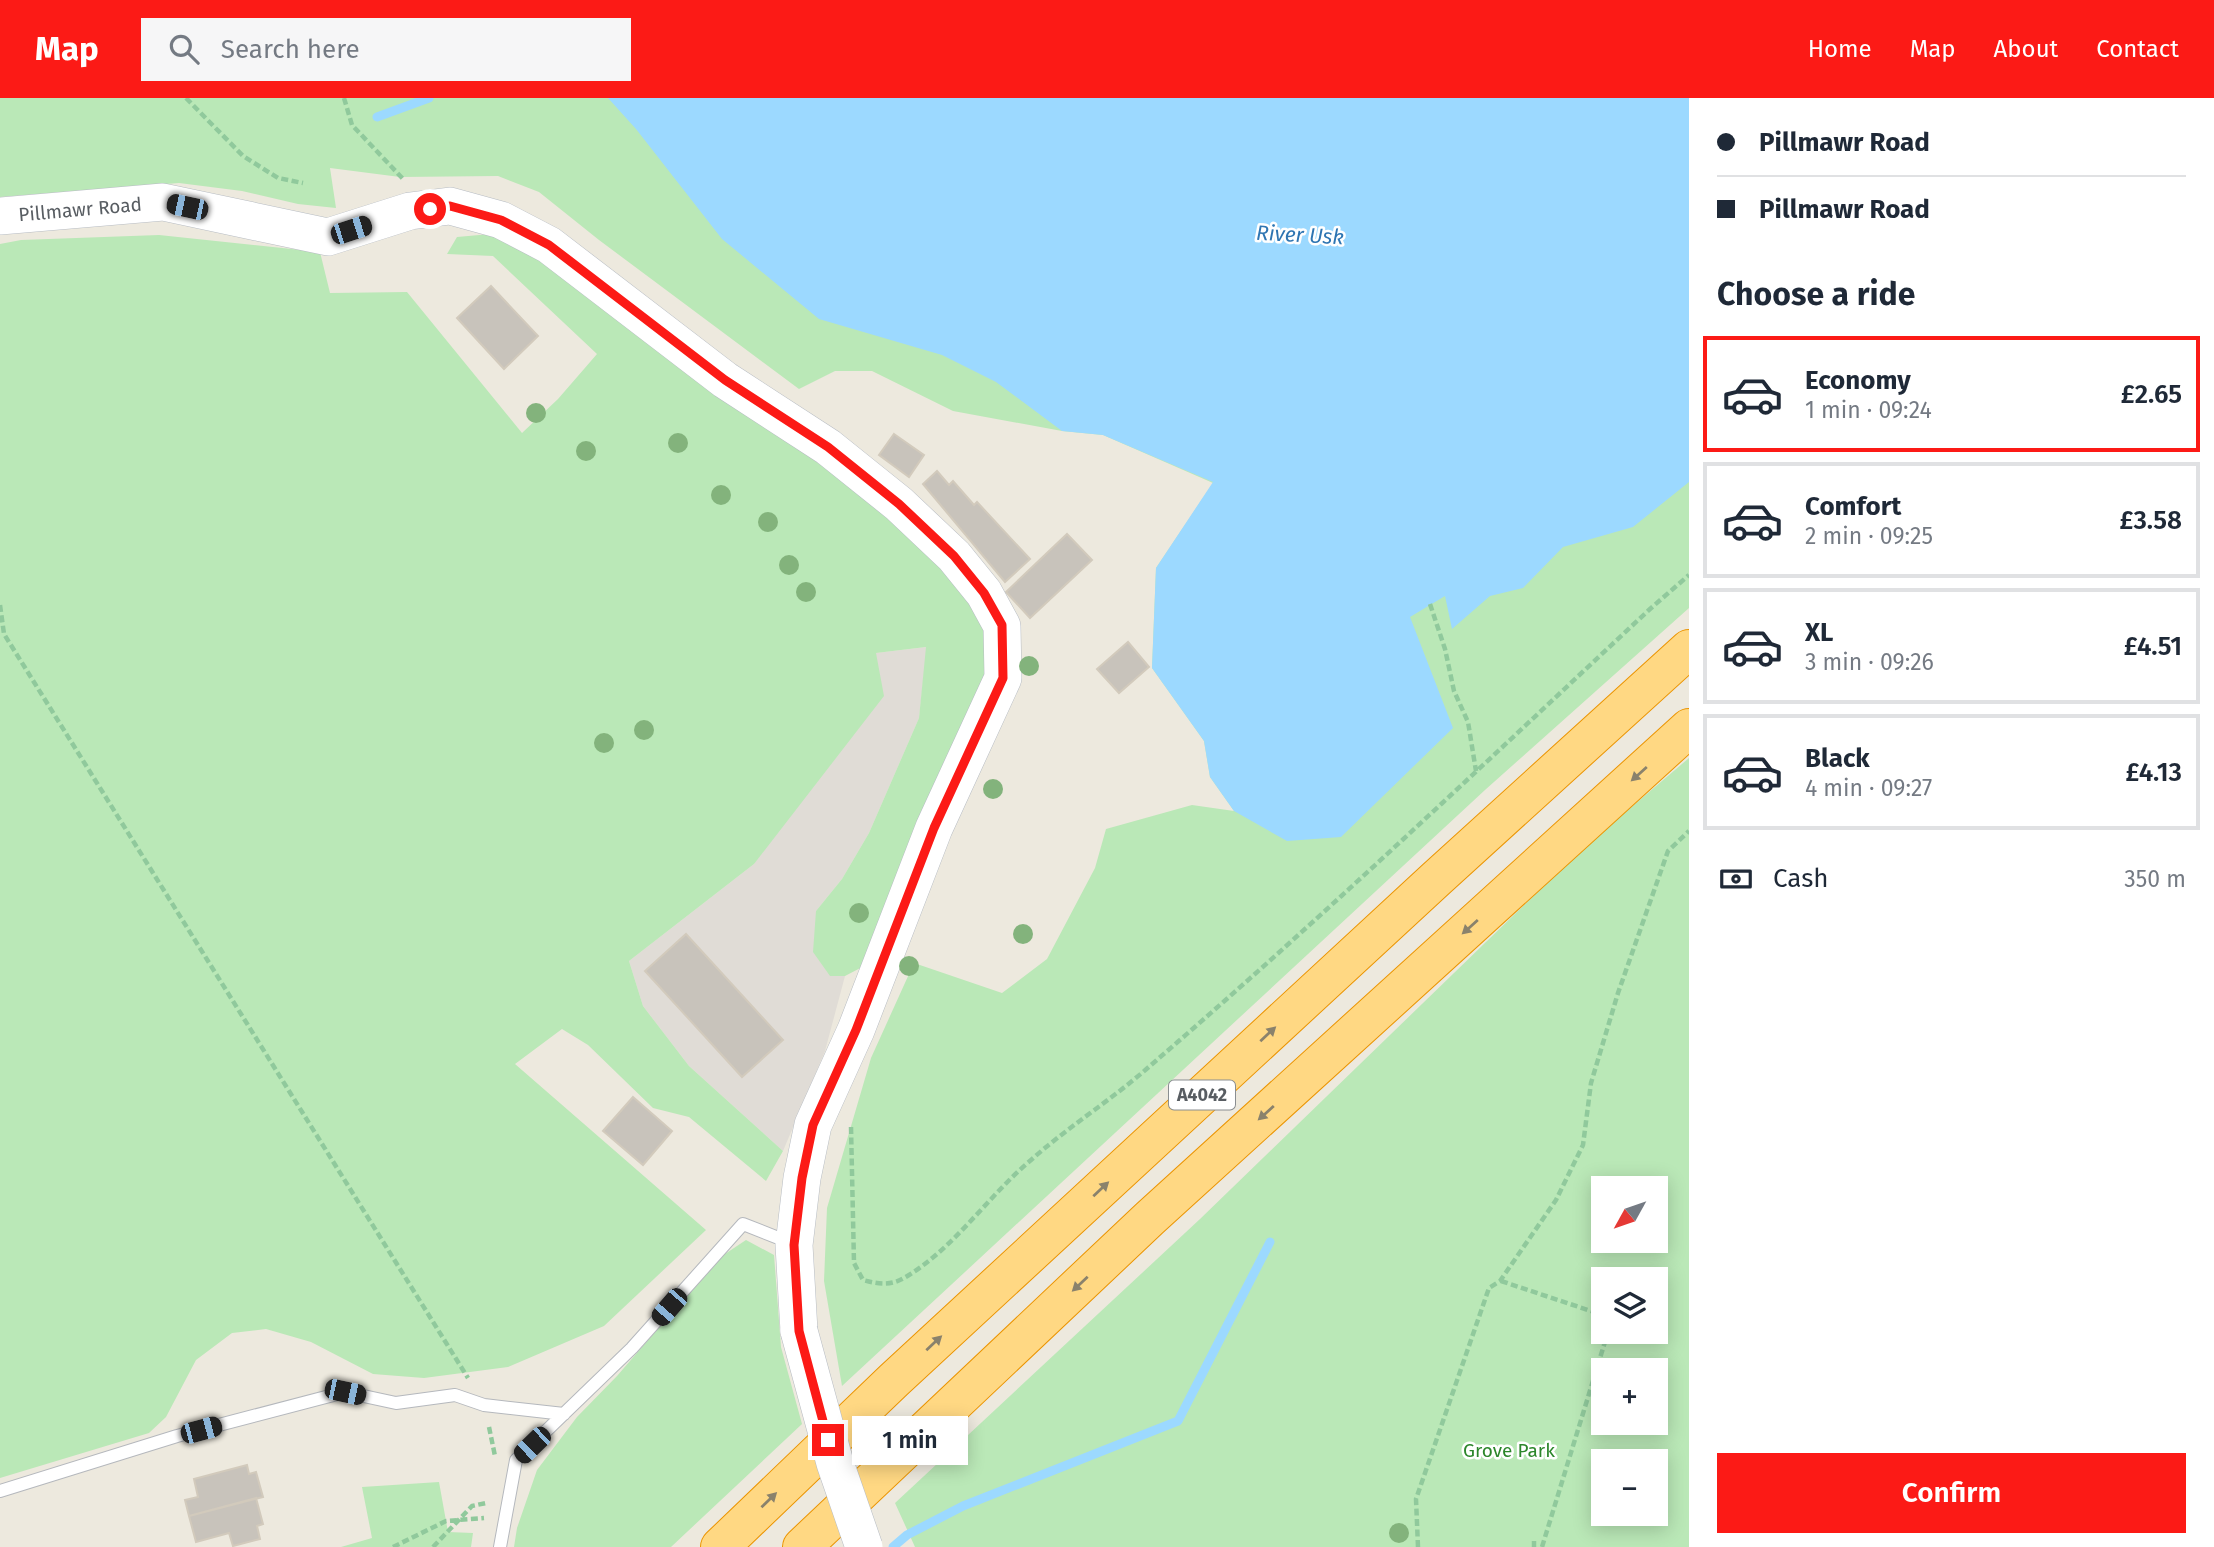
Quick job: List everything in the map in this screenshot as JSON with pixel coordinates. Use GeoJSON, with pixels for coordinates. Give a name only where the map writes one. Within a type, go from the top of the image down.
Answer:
{"type":"FeatureCollection","features":[{"type":"Feature","properties":{"kind":"highway","name":"A4042"},"geometry":{"type":"LineString","coordinates":[[720,1547],[904,1371],[1476,841],[1689,649]]}},
{"type":"Feature","properties":{"kind":"highway","name":"A4042"},"geometry":{"type":"LineString","coordinates":[[802,1547],[1150,1218],[1689,728]]}},
{"type":"Feature","properties":{"kind":"street","name":"Pillmawr Road"},"geometry":{"type":"LineString","coordinates":[[0,216],[163,202],[328,237],[410,211],[450,206],[501,220],[549,245],[725,380],[828,447],[899,504],[954,556],[984,593],[1002,625],[1003,678],[934,828],[856,1030],[813,1125],[802,1178],[794,1245],[799,1331],[835,1463],[864,1547]]}},
{"type":"Feature","properties":{"kind":"lane"},"geometry":{"type":"LineString","coordinates":[[500,1547],[516,1461],[632,1348],[743,1224],[794,1245]]}},
{"type":"Feature","properties":{"kind":"lane"},"geometry":{"type":"LineString","coordinates":[[0,1491],[177,1436],[345,1392],[396,1403],[456,1395],[484,1405],[564,1414]]}},
{"type":"Feature","properties":{"kind":"path"},"geometry":{"type":"LineString","coordinates":[[186,98],[243,156],[278,178],[303,183]]}},
{"type":"Feature","properties":{"kind":"path"},"geometry":{"type":"LineString","coordinates":[[344,98],[352,125],[408,183]]}},
{"type":"Feature","properties":{"kind":"path"},"geometry":{"type":"LineString","coordinates":[[851,1116],[854,1263],[863,1280],[883,1285],[900,1281],[924,1266],[949,1243],[1030,1160],[1149,1068],[1238,989],[1689,575]]}},
{"type":"Feature","properties":{"kind":"path"},"geometry":{"type":"LineString","coordinates":[[1430,604],[1445,649],[1454,691],[1468,722],[1476,772]]}},
{"type":"Feature","properties":{"kind":"path"},"geometry":{"type":"LineString","coordinates":[[0,605],[4,634],[484,1405],[496,1462]]}},
{"type":"Feature","properties":{"kind":"path"},"geometry":{"type":"LineString","coordinates":[[1418,1547],[1416,1499],[1489,1288],[1500,1281],[1556,1200],[1583,1145],[1591,1083],[1618,993],[1668,852],[1689,831]]}},
{"type":"Feature","properties":{"kind":"path"},"geometry":{"type":"LineString","coordinates":[[1500,1281],[1591,1311]]}},
{"type":"Feature","properties":{"kind":"path"},"geometry":{"type":"LineString","coordinates":[[1542,1547],[1604,1344]]}},
{"type":"Feature","properties":{"kind":"path"},"geometry":{"type":"LineString","coordinates":[[433,1547],[472,1506],[490,1502]]}},
{"type":"Feature","properties":{"kind":"path"},"geometry":{"type":"LineString","coordinates":[[393,1547],[446,1521],[505,1517]]}},
{"type":"Feature","properties":{"kind":"shaded area"},"geometry":{"type":"Polygon","coordinates":[[[927,647],[919,718],[869,833],[842,879],[816,911],[830,975],[845,976],[825,1051],[783,1151],[689,1066],[643,1006],[629,961],[754,864],[876,653],[927,647]]]}},
{"type":"Feature","properties":{"kind":"green space"},"geometry":{"type":"Polygon","coordinates":[[[0,98],[723,98],[1420,610],[1689,431],[1689,608],[1485,790],[842,1386],[824,1281],[827,1208],[871,1058],[914,963],[1002,993],[1047,959],[1095,868],[1106,829],[1192,805],[1234,811],[1210,777],[1204,741],[1152,668],[1156,568],[1213,483],[1103,435],[1062,431],[953,411],[872,371],[835,371],[799,389],[539,192],[498,176],[400,177],[330,168],[336,208],[179,183],[0,197],[0,98]]]}},
{"type":"Feature","properties":{"kind":"green space"},"geometry":{"type":"Polygon","coordinates":[[[502,233],[727,399],[888,512],[968,598],[986,630],[990,681],[868,964],[845,976],[830,976],[813,952],[816,911],[842,879],[869,833],[919,718],[926,647],[876,653],[884,696],[754,864],[629,961],[643,1006],[689,1066],[783,1151],[766,1181],[689,1117],[653,1108],[588,1045],[562,1029],[515,1064],[706,1230],[604,1326],[508,1367],[424,1378],[373,1374],[311,1342],[266,1329],[232,1333],[196,1360],[166,1417],[149,1433],[0,1478],[0,244],[21,240],[159,235],[320,252],[330,293],[407,292],[522,433],[558,399],[597,354],[493,256],[447,254],[457,237],[502,233]]]}},
{"type":"Feature","properties":{"kind":"green space","name":"Grove Park"},"geometry":{"type":"Polygon","coordinates":[[[1689,758],[1689,1547],[915,1547],[895,1503],[1200,1219],[1581,850],[1689,758]]]}},
{"type":"Feature","properties":{"kind":"green space"},"geometry":{"type":"Polygon","coordinates":[[[746,1240],[774,1255],[781,1347],[802,1424],[671,1547],[514,1547],[517,1528],[537,1470],[577,1417],[617,1376],[719,1258],[746,1240]]]}},
{"type":"Feature","properties":{"kind":"green space"},"geometry":{"type":"Polygon","coordinates":[[[439,1482],[448,1532],[473,1533],[471,1547],[341,1547],[372,1538],[362,1487],[439,1482]]]}},
{"type":"Feature","properties":{"kind":"water","name":"River Usk"},"geometry":{"type":"Polygon","coordinates":[[[608,98],[1689,98],[1689,482],[1633,527],[1563,547],[1523,588],[1490,596],[1452,629],[1445,596],[1410,617],[1453,728],[1341,837],[1287,841],[1234,811],[1210,777],[1204,741],[1152,668],[1156,568],[1213,482],[1103,435],[1062,431],[996,382],[942,355],[819,319],[722,239],[636,129],[608,98]]]}},
{"type":"Feature","properties":{"kind":"building"},"geometry":{"type":"Polygon","coordinates":[[[491,286],[538,336],[504,369],[457,318],[491,286]]]}},
{"type":"Feature","properties":{"kind":"building"},"geometry":{"type":"Polygon","coordinates":[[[894,434],[924,455],[909,477],[879,455],[894,434]]]}},
{"type":"Feature","properties":{"kind":"building"},"geometry":{"type":"Polygon","coordinates":[[[937,471],[949,485],[953,481],[974,505],[977,502],[1030,559],[1005,582],[923,484],[937,471]]]}},
{"type":"Feature","properties":{"kind":"building"},"geometry":{"type":"Polygon","coordinates":[[[1067,534],[1092,560],[1030,618],[1006,592],[1067,534]]]}},
{"type":"Feature","properties":{"kind":"building"},"geometry":{"type":"Polygon","coordinates":[[[1128,642],[1149,667],[1119,693],[1097,669],[1128,642]]]}},
{"type":"Feature","properties":{"kind":"building"},"geometry":{"type":"Polygon","coordinates":[[[686,934],[783,1040],[742,1077],[645,971],[686,934]]]}},
{"type":"Feature","properties":{"kind":"building"},"geometry":{"type":"Polygon","coordinates":[[[633,1097],[672,1131],[643,1165],[603,1131],[633,1097]]]}},
{"type":"Feature","properties":{"kind":"building"},"geometry":{"type":"Polygon","coordinates":[[[247,1465],[249,1474],[256,1472],[263,1497],[189,1516],[185,1500],[198,1497],[194,1479],[247,1465]]]}},
{"type":"Feature","properties":{"kind":"building"},"geometry":{"type":"Polygon","coordinates":[[[256,1498],[263,1524],[257,1526],[260,1539],[233,1546],[229,1533],[196,1542],[189,1516],[256,1498]]]}},
{"type":"Feature","properties":{"kind":"waterway"},"geometry":{"type":"LineString","coordinates":[[377,117],[429,98]]}},
{"type":"Feature","properties":{"kind":"waterway"},"geometry":{"type":"LineString","coordinates":[[893,1547],[907,1535],[963,1506],[1178,1421],[1270,1242]]}},
{"type":"Feature","properties":{"kind":"route"},"geometry":{"type":"LineString","coordinates":[[430,209],[450,206],[501,220],[549,245],[725,380],[828,447],[899,504],[954,556],[984,593],[1002,625],[1003,678],[934,828],[856,1030],[813,1125],[802,1178],[794,1245],[795,1282],[799,1331],[828,1440]]}}]}
